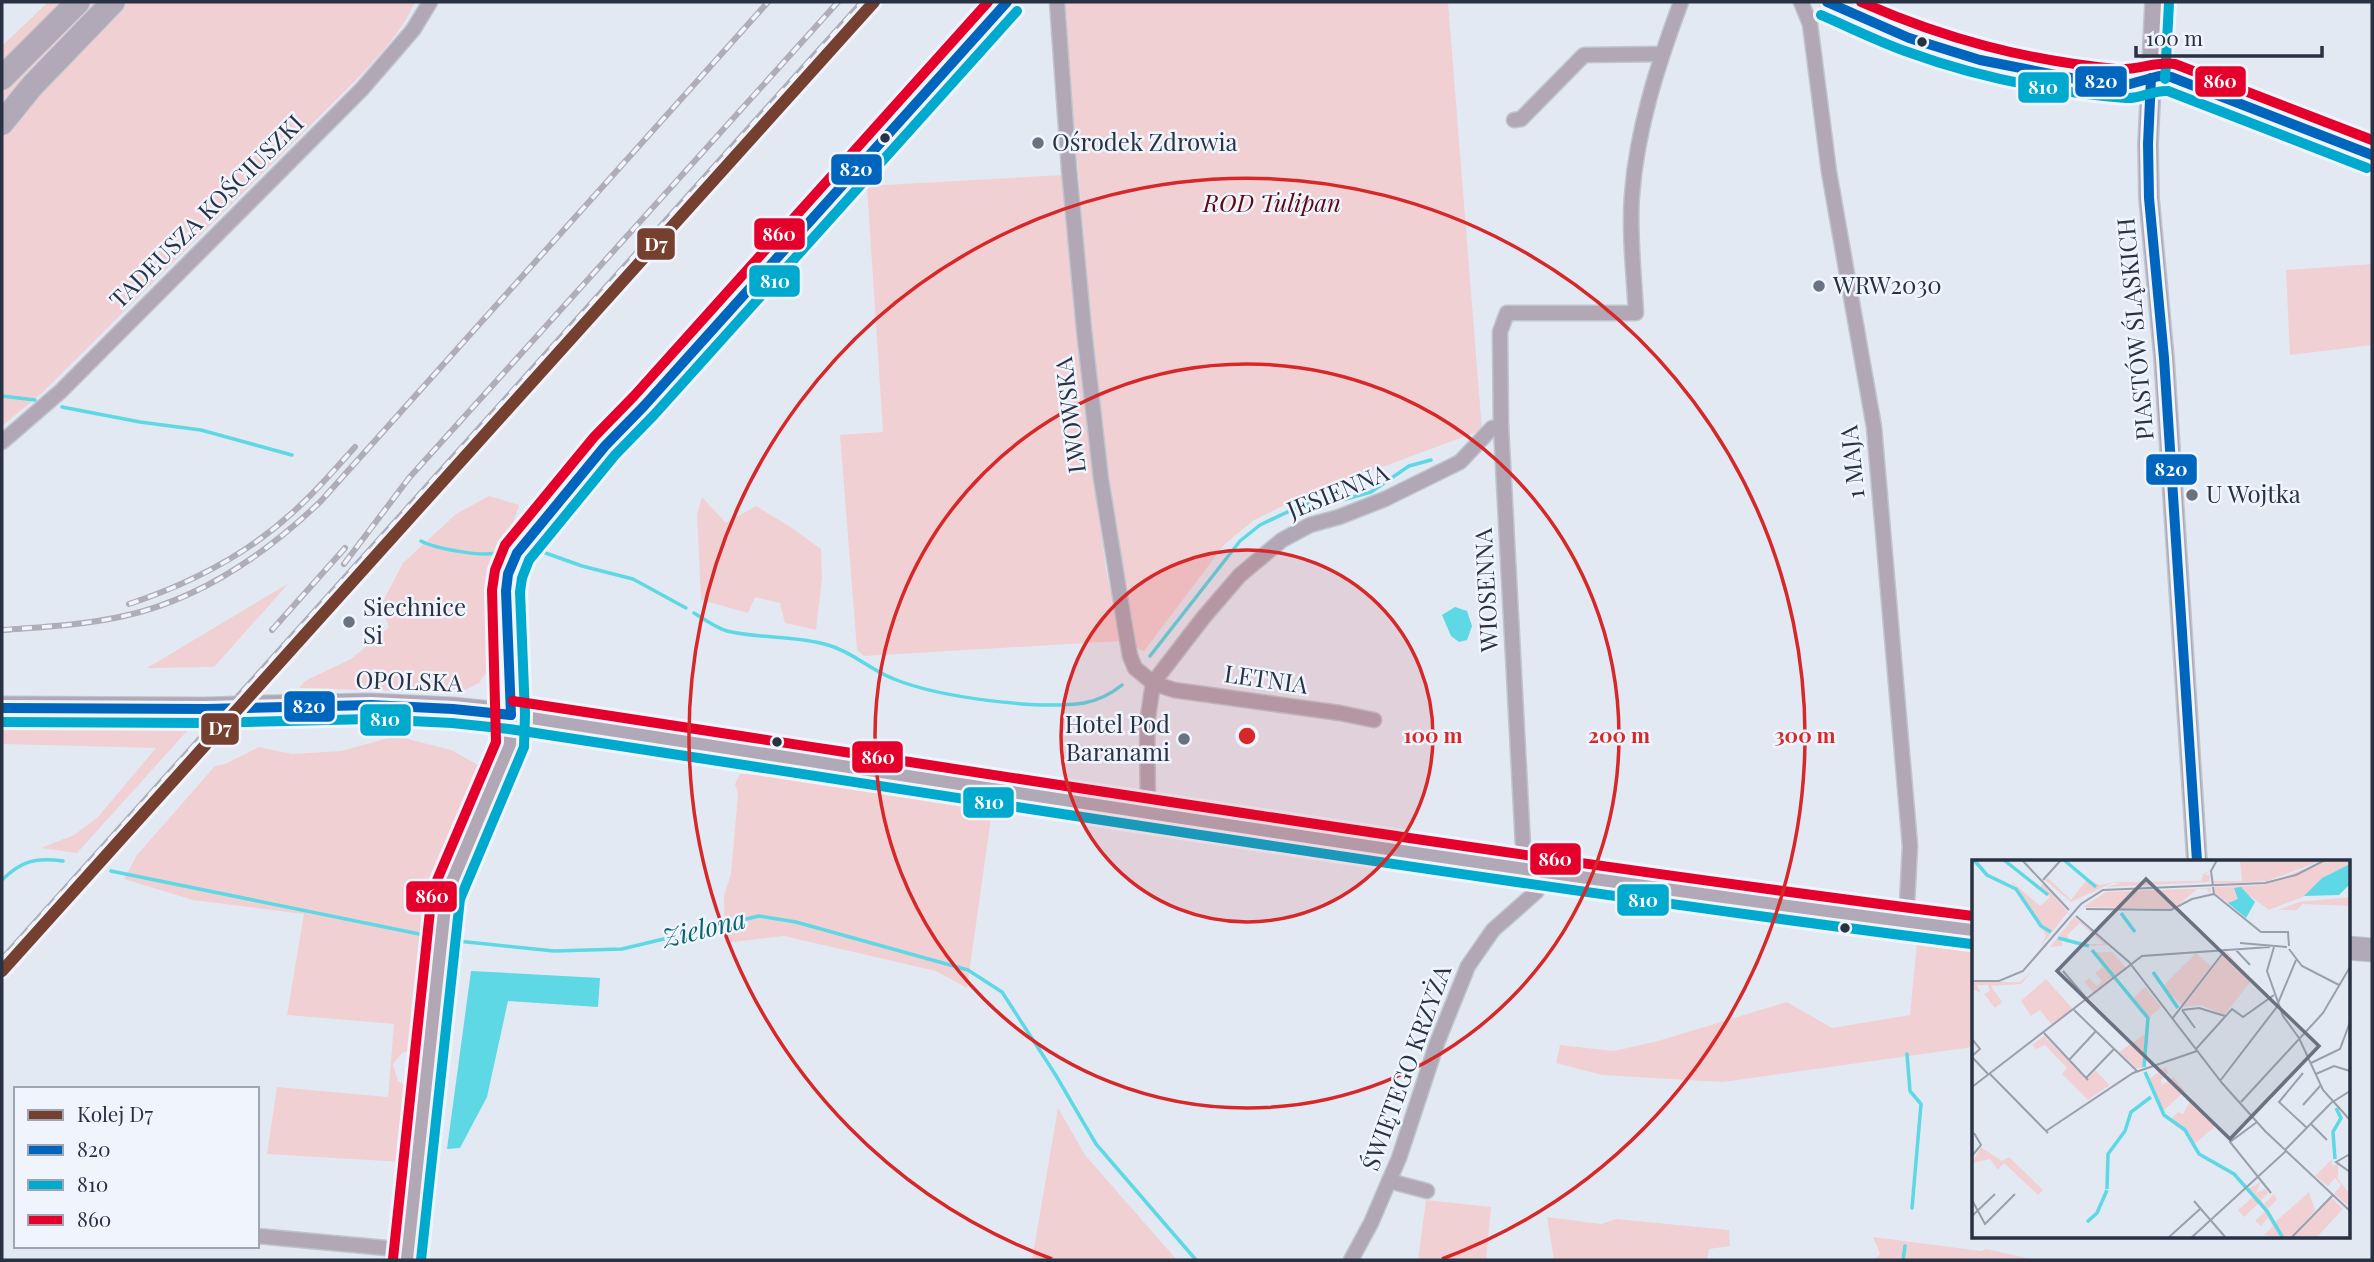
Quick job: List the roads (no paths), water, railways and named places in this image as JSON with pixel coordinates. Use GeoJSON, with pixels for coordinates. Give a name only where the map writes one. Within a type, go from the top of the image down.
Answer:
{"type":"FeatureCollection","features":[{"type":"Feature","properties":{"kind":"main road"},"geometry":{"type":"LineString","coordinates":[[2,78],[78,2]]}},
{"type":"Feature","properties":{"kind":"main road"},"geometry":{"type":"LineString","coordinates":[[2,123],[32,86],[113,2]]}},
{"type":"Feature","properties":{"kind":"main road","name":"OPOLSKA"},"geometry":{"type":"LineString","coordinates":[[2,708],[207,709],[371,705],[511,715],[1532,868],[1906,923],[1972,930]]}},
{"type":"Feature","properties":{"kind":"main road"},"geometry":{"type":"LineString","coordinates":[[2350,948],[2372,950]]}},
{"type":"Feature","properties":{"kind":"street","name":"TADEUSZA KOŚCIUSZKI"},"geometry":{"type":"LineString","coordinates":[[2,442],[61,391],[362,89],[413,30],[430,2]]}},
{"type":"Feature","properties":{"kind":"street"},"geometry":{"type":"LineString","coordinates":[[259,1236],[408,1255],[443,915],[450,881],[510,746],[506,591],[508,574],[517,553],[605,446],[1007,2]]}},
{"type":"Feature","properties":{"kind":"street","name":"LWOWSKA"},"geometry":{"type":"LineString","coordinates":[[1056,2],[1069,169],[1101,480],[1130,656],[1135,668],[1153,683]]}},
{"type":"Feature","properties":{"kind":"street"},"geometry":{"type":"LineString","coordinates":[[1514,120],[1521,118],[1584,55],[1662,54],[1681,2]]}},
{"type":"Feature","properties":{"kind":"street","name":"1 MAJA"},"geometry":{"type":"LineString","coordinates":[[1801,2],[1810,24],[1829,172],[1874,427],[1910,846],[1906,923]]}},
{"type":"Feature","properties":{"kind":"street"},"geometry":{"type":"LineString","coordinates":[[1827,2],[1909,38],[1980,60],[2076,79],[2130,83],[2165,76],[2176,78],[2372,155]]}},
{"type":"Feature","properties":{"kind":"street","name":"PIASTÓW ŚLĄSKICH"},"geometry":{"type":"LineString","coordinates":[[2155,2],[2148,144],[2149,198],[2164,358],[2197,860]]}},
{"type":"Feature","properties":{"kind":"street","name":"WIOSENNA"},"geometry":{"type":"LineString","coordinates":[[1532,868],[1523,846],[1501,426],[1500,332],[1507,313],[1636,313],[1632,193],[1647,107],[1662,54]]}},
{"type":"Feature","properties":{"kind":"street","name":"JESIENNA"},"geometry":{"type":"LineString","coordinates":[[1153,683],[1203,618],[1262,554],[1310,525],[1385,499],[1460,462],[1492,428],[1501,426]]}},
{"type":"Feature","properties":{"kind":"street"},"geometry":{"type":"LineString","coordinates":[[1147,811],[1147,724],[1153,683]]}},
{"type":"Feature","properties":{"kind":"street","name":"LETNIA"},"geometry":{"type":"LineString","coordinates":[[1153,683],[1174,690],[1374,720]]}},
{"type":"Feature","properties":{"kind":"street","name":"ŚWIĘTEGO KRZYŻA"},"geometry":{"type":"LineString","coordinates":[[1351,1260],[1371,1223],[1399,1158],[1437,1043],[1468,966],[1493,930],[1536,892],[1541,884],[1532,868]]}},
{"type":"Feature","properties":{"kind":"street"},"geometry":{"type":"LineString","coordinates":[[1389,1181],[1427,1191]]}},
{"type":"Feature","properties":{"kind":"water"},"geometry":{"type":"Polygon","coordinates":[[[1455,607],[1467,611],[1472,626],[1467,640],[1459,642],[1451,636],[1442,615],[1455,607]]]}},
{"type":"Feature","properties":{"kind":"water"},"geometry":{"type":"Polygon","coordinates":[[[471,971],[600,978],[598,1007],[508,1001],[487,1097],[460,1148],[447,1149],[471,971]]]}},
{"type":"Feature","properties":{"kind":"waterway"},"geometry":{"type":"LineString","coordinates":[[2,396],[35,400]]}},
{"type":"Feature","properties":{"kind":"waterway"},"geometry":{"type":"LineString","coordinates":[[62,407],[201,430],[292,455]]}},
{"type":"Feature","properties":{"kind":"waterway"},"geometry":{"type":"LineString","coordinates":[[1150,656],[1240,541],[1260,525],[1300,506],[1371,492],[1409,466],[1431,460]]}},
{"type":"Feature","properties":{"kind":"waterway"},"geometry":{"type":"LineString","coordinates":[[421,541],[458,551],[488,554],[500,550],[513,538]]}},
{"type":"Feature","properties":{"kind":"waterway"},"geometry":{"type":"LineString","coordinates":[[540,551],[582,566],[633,579],[686,608]]}},
{"type":"Feature","properties":{"kind":"waterway"},"geometry":{"type":"LineString","coordinates":[[694,613],[727,631],[828,645],[894,679],[961,696],[1014,703],[1064,705],[1095,700],[1122,685]]}},
{"type":"Feature","properties":{"kind":"waterway","name":"Zielona"},"geometry":{"type":"LineString","coordinates":[[2,880],[16,868],[30,862],[63,861]]}},
{"type":"Feature","properties":{"kind":"waterway","name":"Zielona"},"geometry":{"type":"LineString","coordinates":[[111,871],[434,937]]}},
{"type":"Feature","properties":{"kind":"waterway","name":"Zielona"},"geometry":{"type":"LineString","coordinates":[[448,940],[554,951],[622,949],[759,916],[796,922],[968,970],[1002,992],[1096,1144],[1196,1260]]}},
{"type":"Feature","properties":{"kind":"waterway"},"geometry":{"type":"LineString","coordinates":[[1907,1054],[1910,1091],[1921,1104],[1912,1208]]}},
{"type":"Feature","properties":{"kind":"waterway"},"geometry":{"type":"LineString","coordinates":[[1903,1260],[1905,1246]]}},
{"type":"Feature","properties":{"kind":"railway"},"geometry":{"type":"LineString","coordinates":[[2,630],[94,622],[152,608],[206,586],[278,539],[321,501],[768,2]]}},
{"type":"Feature","properties":{"kind":"railway"},"geometry":{"type":"LineString","coordinates":[[344,564],[409,478],[838,2]]}},
{"type":"Feature","properties":{"kind":"railway"},"geometry":{"type":"LineString","coordinates":[[2,959],[862,2]]}},
{"type":"Feature","properties":{"kind":"railway"},"geometry":{"type":"LineString","coordinates":[[129,604],[195,578],[255,543],[300,505],[355,447]]}},
{"type":"Feature","properties":{"kind":"railway"},"geometry":{"type":"LineString","coordinates":[[272,630],[345,548]]}},
{"type":"Feature","properties":{"kind":"rail line","name":"D7"},"geometry":{"type":"LineString","coordinates":[[2,971],[874,2]]}},
{"type":"Feature","properties":{"kind":"place","name":"Ośrodek Zdrowia"},"geometry":{"type":"Point","coordinates":[1038,143]}},
{"type":"Feature","properties":{"kind":"place","name":"WRW2030"},"geometry":{"type":"Point","coordinates":[1819,286]}},
{"type":"Feature","properties":{"kind":"place","name":"U Wojtka"},"geometry":{"type":"Point","coordinates":[2192,495]}},
{"type":"Feature","properties":{"kind":"place","name":"Siechnice Si"},"geometry":{"type":"Point","coordinates":[349,622]}},
{"type":"Feature","properties":{"kind":"place","name":"Hotel Pod Baranami"},"geometry":{"type":"Point","coordinates":[1184,739]}},
{"type":"Feature","properties":{"kind":"park label","name":"ROD Tulipan"},"geometry":{"type":"Point","coordinates":[1272,204]}}]}
